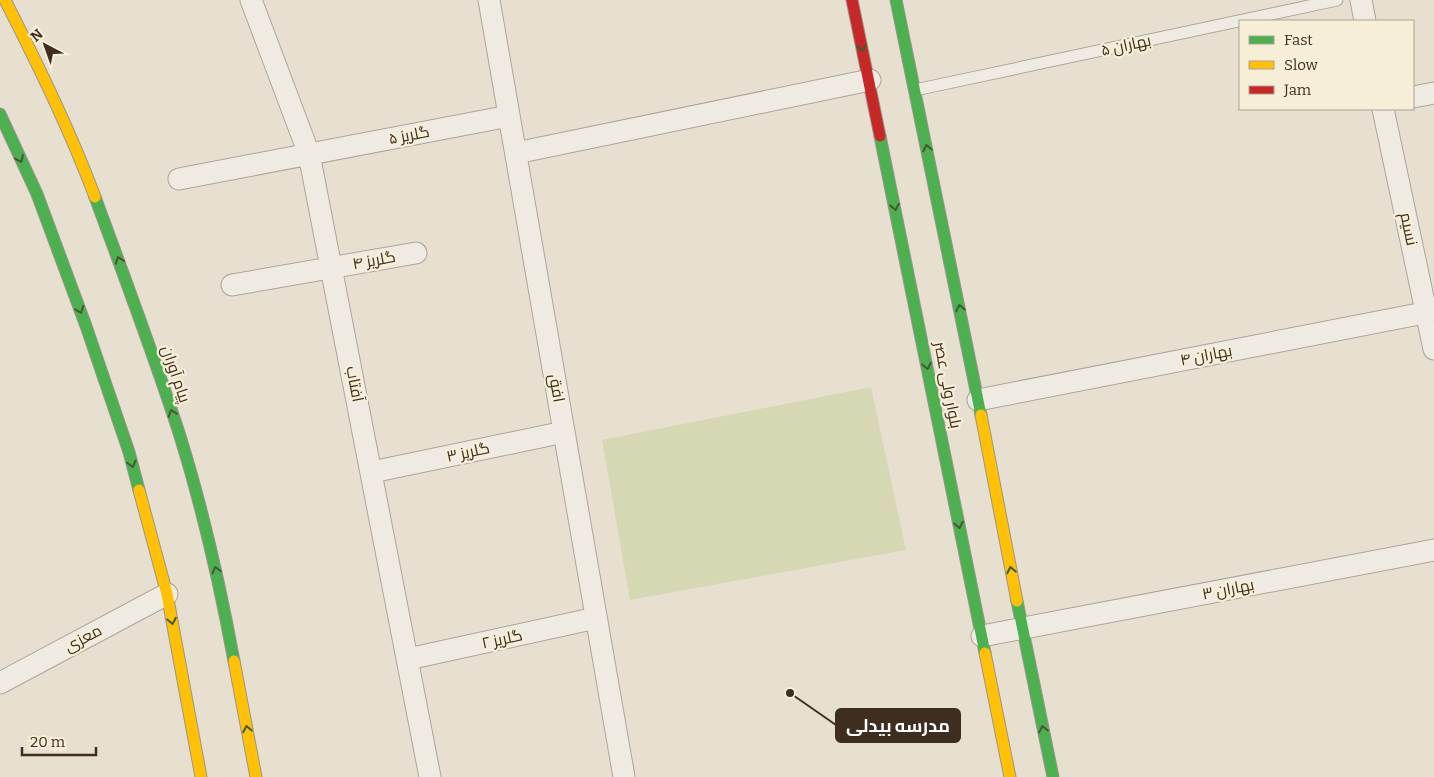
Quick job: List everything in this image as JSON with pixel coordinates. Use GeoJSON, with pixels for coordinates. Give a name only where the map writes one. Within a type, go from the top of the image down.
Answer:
{"type":"FeatureCollection","features":[{"type":"Feature","properties":{"kind":"main road","name":"پیام آوران"},"geometry":{"type":"LineString","coordinates":[[5,0],[26,41],[86,173],[136,308],[180,437],[219,581],[256,777]]}},
{"type":"Feature","properties":{"kind":"main road","name":"بلوار ولی عصر"},"geometry":{"type":"LineString","coordinates":[[852,0],[870,80],[1010,777]]}},
{"type":"Feature","properties":{"kind":"main road","name":"بلوار ولی عصر"},"geometry":{"type":"LineString","coordinates":[[896,0],[1053,777]]}},
{"type":"Feature","properties":{"kind":"main road"},"geometry":{"type":"LineString","coordinates":[[0,114],[37,194],[86,326],[129,452],[166,594],[201,777]]}},
{"type":"Feature","properties":{"kind":"street","name":"آفتاب"},"geometry":{"type":"LineString","coordinates":[[250,0],[309,154],[430,777]]}},
{"type":"Feature","properties":{"kind":"street","name":"افق"},"geometry":{"type":"LineString","coordinates":[[489,0],[624,777]]}},
{"type":"Feature","properties":{"kind":"street"},"geometry":{"type":"LineString","coordinates":[[1361,0],[1365,20]]}},
{"type":"Feature","properties":{"kind":"street"},"geometry":{"type":"LineString","coordinates":[[516,153],[870,80]]}},
{"type":"Feature","properties":{"kind":"street"},"geometry":{"type":"LineString","coordinates":[[1414,97],[1434,93]]}},
{"type":"Feature","properties":{"kind":"street","name":"نسیم"},"geometry":{"type":"LineString","coordinates":[[1383,110],[1430,312],[1434,350]]}},
{"type":"Feature","properties":{"kind":"street","name":"گلریز ۵"},"geometry":{"type":"LineString","coordinates":[[179,179],[509,116]]}},
{"type":"Feature","properties":{"kind":"street","name":"گلریز ۴"},"geometry":{"type":"LineString","coordinates":[[232,285],[416,253]]}},
{"type":"Feature","properties":{"kind":"street","name":"بهاران ۴"},"geometry":{"type":"LineString","coordinates":[[978,400],[1430,312]]}},
{"type":"Feature","properties":{"kind":"street","name":"گلریز ۳"},"geometry":{"type":"LineString","coordinates":[[372,472],[564,432]]}},
{"type":"Feature","properties":{"kind":"street","name":"بهاران ۳"},"geometry":{"type":"LineString","coordinates":[[982,636],[1434,550]]}},
{"type":"Feature","properties":{"kind":"street","name":"معزی"},"geometry":{"type":"LineString","coordinates":[[0,683],[166,594]]}},
{"type":"Feature","properties":{"kind":"street","name":"گلریز ۲"},"geometry":{"type":"LineString","coordinates":[[408,659],[596,618]]}},
{"type":"Feature","properties":{"kind":"lane","name":"بهاران ۵"},"geometry":{"type":"LineString","coordinates":[[1243,20],[1337,0]]}},
{"type":"Feature","properties":{"kind":"lane","name":"بهاران ۵"},"geometry":{"type":"LineString","coordinates":[[915,90],[1239,21]]}},
{"type":"Feature","properties":{"kind":"green space"},"geometry":{"type":"Polygon","coordinates":[[[871,387],[906,550],[630,600],[602,440],[871,387]]]}},
{"type":"Feature","properties":{"kind":"traffic: fast"},"geometry":{"type":"LineString","coordinates":[[896,0],[981,415]]}},
{"type":"Feature","properties":{"kind":"traffic: fast"},"geometry":{"type":"LineString","coordinates":[[0,114],[37,194],[86,326],[129,452],[139,490]]}},
{"type":"Feature","properties":{"kind":"traffic: fast"},"geometry":{"type":"LineString","coordinates":[[880,136],[985,653]]}},
{"type":"Feature","properties":{"kind":"traffic: fast"},"geometry":{"type":"LineString","coordinates":[[95,197],[139,316],[180,436],[210,548],[234,661]]}},
{"type":"Feature","properties":{"kind":"traffic: fast"},"geometry":{"type":"LineString","coordinates":[[1017,601],[1053,777]]}},
{"type":"Feature","properties":{"kind":"traffic: slow"},"geometry":{"type":"LineString","coordinates":[[5,0],[64,122],[95,197]]}},
{"type":"Feature","properties":{"kind":"traffic: slow"},"geometry":{"type":"LineString","coordinates":[[981,415],[1017,601]]}},
{"type":"Feature","properties":{"kind":"traffic: slow"},"geometry":{"type":"LineString","coordinates":[[139,490],[167,594],[201,777]]}},
{"type":"Feature","properties":{"kind":"traffic: slow"},"geometry":{"type":"LineString","coordinates":[[985,653],[1010,777]]}},
{"type":"Feature","properties":{"kind":"traffic: slow"},"geometry":{"type":"LineString","coordinates":[[234,661],[256,777]]}},
{"type":"Feature","properties":{"kind":"traffic: jam"},"geometry":{"type":"LineString","coordinates":[[852,0],[880,136]]}},
{"type":"Feature","properties":{"kind":"place","name":"مدرسه بیدلی"},"geometry":{"type":"Point","coordinates":[790,693]}}]}
